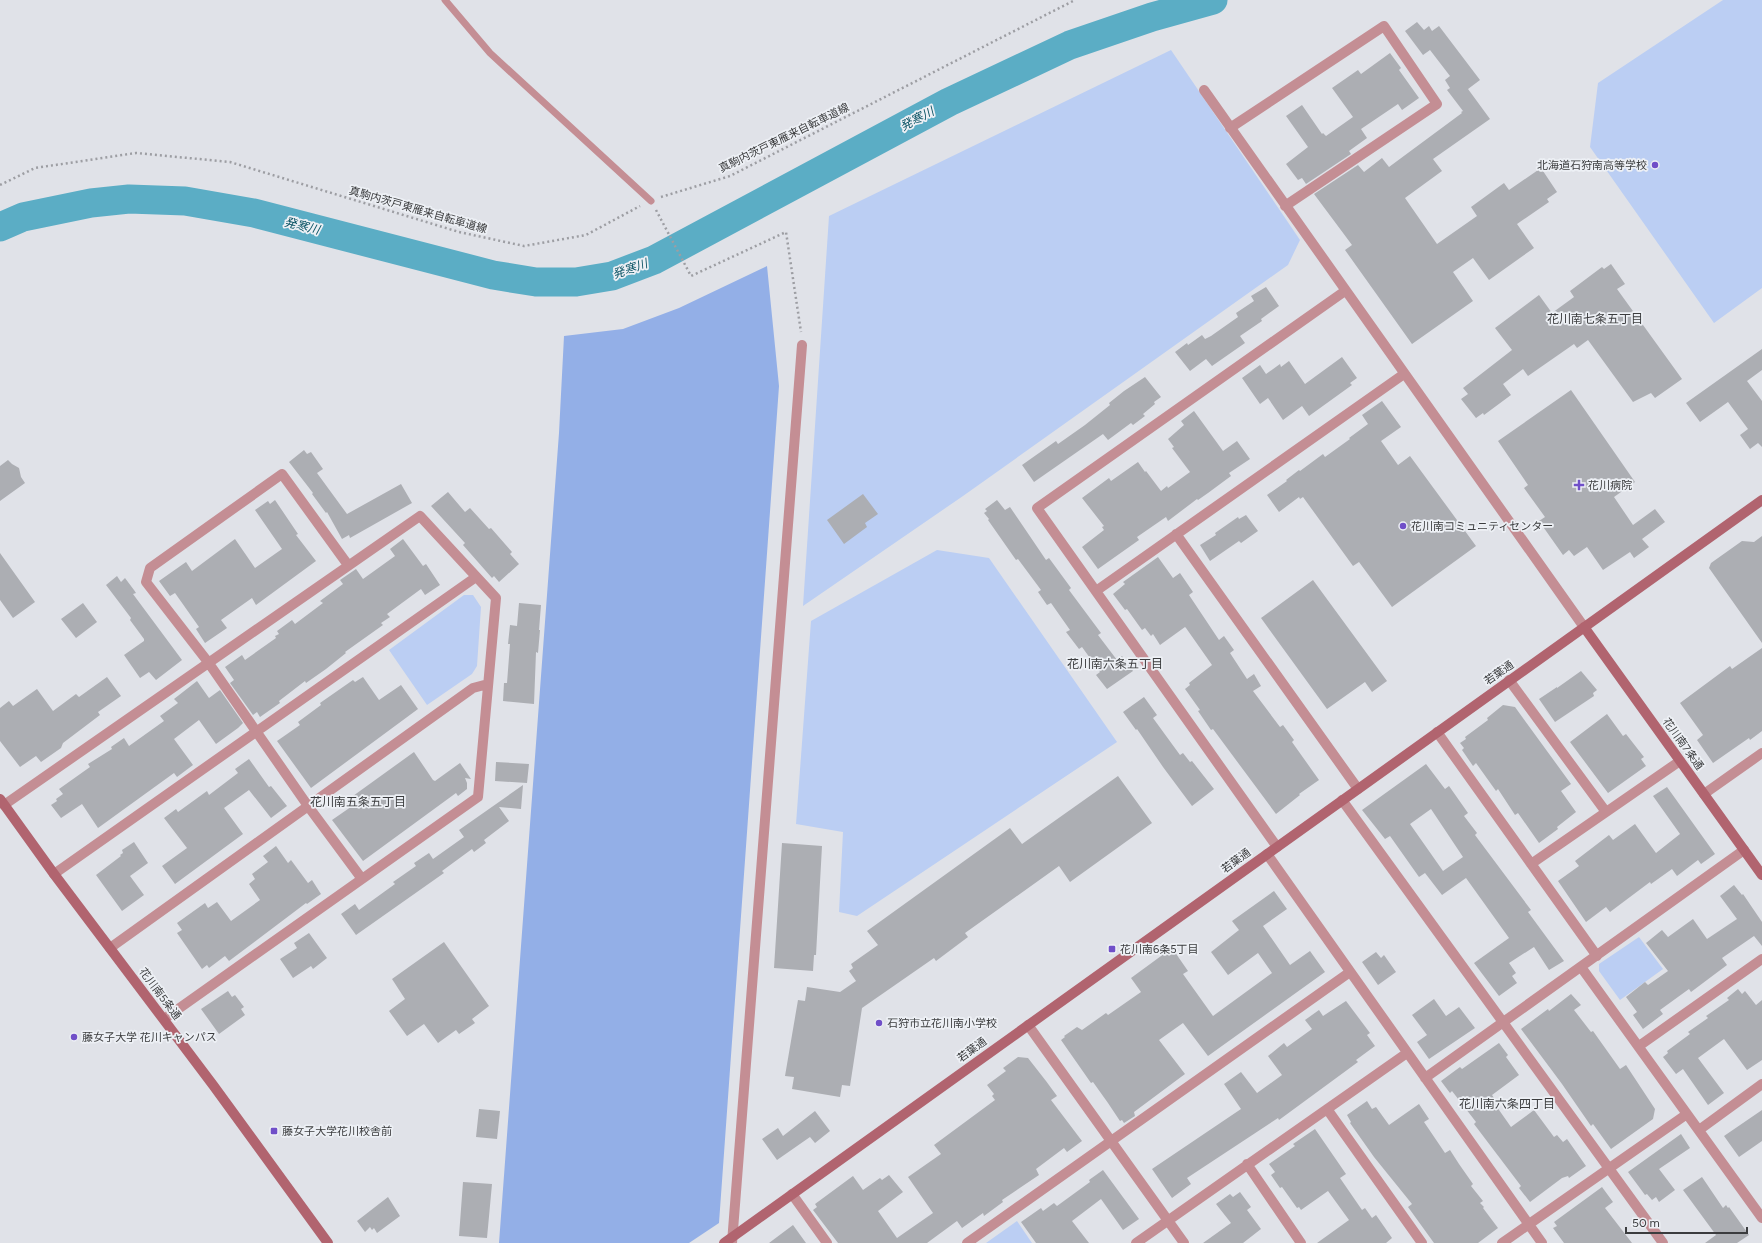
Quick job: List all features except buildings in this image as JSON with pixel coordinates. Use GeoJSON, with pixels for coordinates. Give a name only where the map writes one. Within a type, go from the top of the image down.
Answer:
{"type":"FeatureCollection","features":[{"type":"Feature","properties":{"kind":"street"},"geometry":{"type":"LineString","coordinates":[[1230,128],[1384,26],[1437,104],[1285,206]]}},
{"type":"Feature","properties":{"kind":"street"},"geometry":{"type":"LineString","coordinates":[[1204,90],[1584,627]]}},
{"type":"Feature","properties":{"kind":"street"},"geometry":{"type":"LineString","coordinates":[[1277,846],[1036,508],[1345,291]]}},
{"type":"Feature","properties":{"kind":"street"},"geometry":{"type":"LineString","coordinates":[[729,1241],[802,345]]}},
{"type":"Feature","properties":{"kind":"street"},"geometry":{"type":"LineString","coordinates":[[1096,591],[1404,374]]}},
{"type":"Feature","properties":{"kind":"street"},"geometry":{"type":"LineString","coordinates":[[348,565],[282,474],[150,568],[146,582],[208,662],[308,806],[362,879]]}},
{"type":"Feature","properties":{"kind":"street","name":"若葉通"},"geometry":{"type":"LineString","coordinates":[[729,1241],[792,1194],[1277,846],[1762,500]]}},
{"type":"Feature","properties":{"kind":"street"},"geometry":{"type":"LineString","coordinates":[[2,802],[420,516],[496,598],[478,796],[164,1019]]}},
{"type":"Feature","properties":{"kind":"street"},"geometry":{"type":"LineString","coordinates":[[1176,534],[1358,789]]}},
{"type":"Feature","properties":{"kind":"street"},"geometry":{"type":"LineString","coordinates":[[54,874],[476,577]]}},
{"type":"Feature","properties":{"kind":"street","name":"花川南7条通"},"geometry":{"type":"LineString","coordinates":[[1584,627],[1762,875]]}},
{"type":"Feature","properties":{"kind":"street"},"geometry":{"type":"LineString","coordinates":[[1510,680],[1606,812]]}},
{"type":"Feature","properties":{"kind":"street"},"geometry":{"type":"LineString","coordinates":[[110,948],[473,688],[488,684]]}},
{"type":"Feature","properties":{"kind":"street"},"geometry":{"type":"LineString","coordinates":[[1437,732],[1597,956]]}},
{"type":"Feature","properties":{"kind":"street"},"geometry":{"type":"LineString","coordinates":[[1704,794],[1762,753]]}},
{"type":"Feature","properties":{"kind":"street"},"geometry":{"type":"LineString","coordinates":[[1531,864],[1680,761]]}},
{"type":"Feature","properties":{"kind":"street"},"geometry":{"type":"LineString","coordinates":[[1342,800],[1663,1243]]}},
{"type":"Feature","properties":{"kind":"street","name":"花川南5条通"},"geometry":{"type":"LineString","coordinates":[[2,802],[54,874],[164,1019],[328,1243]]}},
{"type":"Feature","properties":{"kind":"street"},"geometry":{"type":"LineString","coordinates":[[1425,1078],[1744,850]]}},
{"type":"Feature","properties":{"kind":"street"},"geometry":{"type":"LineString","coordinates":[[1267,854],[1542,1243]]}},
{"type":"Feature","properties":{"kind":"street"},"geometry":{"type":"LineString","coordinates":[[1639,1046],[1762,959]]}},
{"type":"Feature","properties":{"kind":"street"},"geometry":{"type":"LineString","coordinates":[[1581,967],[1762,1218]]}},
{"type":"Feature","properties":{"kind":"street"},"geometry":{"type":"LineString","coordinates":[[967,1243],[1110,1140],[1350,972]]}},
{"type":"Feature","properties":{"kind":"street"},"geometry":{"type":"LineString","coordinates":[[1028,1025],[1184,1243]]}},
{"type":"Feature","properties":{"kind":"street"},"geometry":{"type":"LineString","coordinates":[[1136,1243],[1407,1053]]}},
{"type":"Feature","properties":{"kind":"street"},"geometry":{"type":"LineString","coordinates":[[1699,1130],[1762,1084]]}},
{"type":"Feature","properties":{"kind":"street"},"geometry":{"type":"LineString","coordinates":[[1327,1109],[1422,1243]]}},
{"type":"Feature","properties":{"kind":"street"},"geometry":{"type":"LineString","coordinates":[[1502,1243],[1687,1114]]}},
{"type":"Feature","properties":{"kind":"street"},"geometry":{"type":"LineString","coordinates":[[1248,1164],[1301,1243]]}},
{"type":"Feature","properties":{"kind":"street"},"geometry":{"type":"LineString","coordinates":[[792,1194],[827,1243]]}},
{"type":"Feature","properties":{"kind":"lane"},"geometry":{"type":"LineString","coordinates":[[445,0],[490,53],[651,201]]}},
{"type":"Feature","properties":{"kind":"path","name":"真駒内茨戸東雁来自転車道線"},"geometry":{"type":"LineString","coordinates":[[0,185],[34,168],[136,153],[230,162],[459,232],[524,246],[586,235],[651,201],[730,176],[1075,0]]}},
{"type":"Feature","properties":{"kind":"path"},"geometry":{"type":"LineString","coordinates":[[659,216],[691,276],[786,232],[802,345]]}},
{"type":"Feature","properties":{"kind":"shaded area"},"geometry":{"type":"Polygon","coordinates":[[[1723,0],[1762,0],[1762,288],[1714,323],[1590,147],[1598,83],[1723,0]]]}},
{"type":"Feature","properties":{"kind":"shaded area"},"geometry":{"type":"Polygon","coordinates":[[[1171,50],[1300,240],[1288,265],[963,496],[803,606],[829,216],[1171,50]]]}},
{"type":"Feature","properties":{"kind":"shaded area"},"geometry":{"type":"Polygon","coordinates":[[[767,266],[779,386],[719,1223],[689,1243],[499,1243],[559,433],[564,336],[623,329],[679,308],[767,266]]]}},
{"type":"Feature","properties":{"kind":"shaded area"},"geometry":{"type":"Polygon","coordinates":[[[937,550],[989,558],[1117,742],[857,916],[839,912],[843,832],[796,824],[811,621],[937,550]]]}},
{"type":"Feature","properties":{"kind":"shaded area"},"geometry":{"type":"Polygon","coordinates":[[[464,595],[473,595],[481,607],[477,666],[472,674],[427,705],[389,650],[464,595]]]}},
{"type":"Feature","properties":{"kind":"shaded area"},"geometry":{"type":"Polygon","coordinates":[[[1639,937],[1663,969],[1620,1000],[1599,971],[1599,964],[1639,937]]]}},
{"type":"Feature","properties":{"kind":"shaded area"},"geometry":{"type":"Polygon","coordinates":[[[1017,1221],[1032,1243],[986,1243],[1017,1221]]]}},
{"type":"Feature","properties":{"kind":"waterway","name":"発寒川"},"geometry":{"type":"LineString","coordinates":[[0,227],[23,217],[91,203],[129,199],[185,201],[254,213],[493,275],[536,282],[576,282],[612,276],[654,260],[949,102],[1070,45],[1152,17],[1213,0]]}},
{"type":"Feature","properties":{"kind":"place","name":"北海道石狩南高等学校"},"geometry":{"type":"Point","coordinates":[1655,165]}},
{"type":"Feature","properties":{"kind":"place","name":"花川病院"},"geometry":{"type":"Point","coordinates":[1579,485]}},
{"type":"Feature","properties":{"kind":"place","name":"花川南コミュニティセンター"},"geometry":{"type":"Point","coordinates":[1403,526]}},
{"type":"Feature","properties":{"kind":"place","name":"花川南6条5丁目"},"geometry":{"type":"Point","coordinates":[1112,949]}},
{"type":"Feature","properties":{"kind":"place","name":"石狩市立花川南小学校"},"geometry":{"type":"Point","coordinates":[879,1023]}},
{"type":"Feature","properties":{"kind":"place","name":"藤女子大学 花川キャンパス"},"geometry":{"type":"Point","coordinates":[74,1037]}},
{"type":"Feature","properties":{"kind":"place","name":"藤女子大学花川校舎前"},"geometry":{"type":"Point","coordinates":[274,1131]}},
{"type":"Feature","properties":{"kind":"district","name":"花川南七条五丁目"},"geometry":{"type":"Point","coordinates":[1595,319]}},
{"type":"Feature","properties":{"kind":"district","name":"花川南六条五丁目"},"geometry":{"type":"Point","coordinates":[1115,664]}},
{"type":"Feature","properties":{"kind":"district","name":"花川南五条五丁目"},"geometry":{"type":"Point","coordinates":[358,802]}},
{"type":"Feature","properties":{"kind":"district","name":"花川南六条四丁目"},"geometry":{"type":"Point","coordinates":[1507,1104]}}]}
